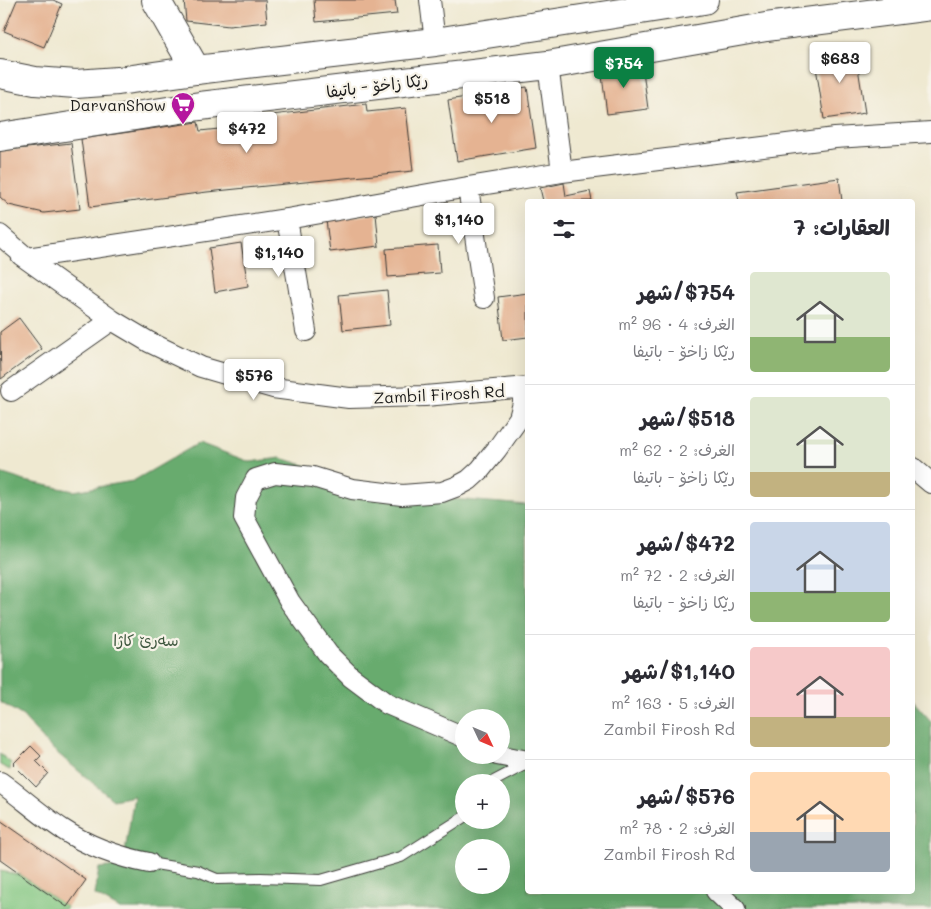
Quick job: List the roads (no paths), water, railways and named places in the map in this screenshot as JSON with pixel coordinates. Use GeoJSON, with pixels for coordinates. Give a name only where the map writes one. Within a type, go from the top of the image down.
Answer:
{"type":"FeatureCollection","features":[{"type":"Feature","properties":{"kind":"main road"},"geometry":{"type":"LineString","coordinates":[[156,0],[196,70]]}},
{"type":"Feature","properties":{"kind":"main road"},"geometry":{"type":"LineString","coordinates":[[0,74],[35,81],[76,84],[118,81],[435,42],[704,0]]}},
{"type":"Feature","properties":{"kind":"main road","name":"رێکا زاخۆ - باتیفا"},"geometry":{"type":"LineString","coordinates":[[0,137],[200,106],[548,66],[766,27],[931,6]]}},
{"type":"Feature","properties":{"kind":"street"},"geometry":{"type":"LineString","coordinates":[[430,0],[435,42]]}},
{"type":"Feature","properties":{"kind":"street"},"geometry":{"type":"LineString","coordinates":[[548,66],[562,172]]}},
{"type":"Feature","properties":{"kind":"street"},"geometry":{"type":"LineString","coordinates":[[0,235],[27,258],[287,220],[562,172],[836,138],[931,132]]}},
{"type":"Feature","properties":{"kind":"street"},"geometry":{"type":"LineString","coordinates":[[468,187],[484,298]]}},
{"type":"Feature","properties":{"kind":"street"},"geometry":{"type":"LineString","coordinates":[[287,220],[306,331]]}},
{"type":"Feature","properties":{"kind":"street","name":"Zambil Firosh Rd"},"geometry":{"type":"LineString","coordinates":[[0,244],[27,258],[112,320],[149,342],[201,367],[273,388],[349,398],[425,396],[525,388],[524,403],[519,418],[480,470],[469,480],[458,486],[442,492],[402,495],[352,489],[313,478],[274,473],[256,479],[246,498],[244,518],[290,602],[328,654],[351,676],[387,704],[455,733]]}},
{"type":"Feature","properties":{"kind":"street"},"geometry":{"type":"LineString","coordinates":[[12,391],[112,320]]}},
{"type":"Feature","properties":{"kind":"street"},"geometry":{"type":"LineString","coordinates":[[915,469],[931,483]]}},
{"type":"Feature","properties":{"kind":"street"},"geometry":{"type":"LineString","coordinates":[[510,758],[525,761]]}},
{"type":"Feature","properties":{"kind":"street"},"geometry":{"type":"LineString","coordinates":[[0,782],[62,829],[99,849],[124,858],[149,863]]}},
{"type":"Feature","properties":{"kind":"street"},"geometry":{"type":"LineString","coordinates":[[719,894],[735,909]]}},
{"type":"Feature","properties":{"kind":"lane"},"geometry":{"type":"LineString","coordinates":[[506,774],[525,764]]}},
{"type":"Feature","properties":{"kind":"lane"},"geometry":{"type":"LineString","coordinates":[[149,863],[198,871],[217,880],[261,878],[321,880],[400,857],[455,823]]}},
{"type":"Feature","properties":{"kind":"place","name":"DarvanShow"},"geometry":{"type":"Point","coordinates":[183,125]}},
{"type":"Feature","properties":{"kind":"park label","name":"سەرێ کاژا"},"geometry":{"type":"Point","coordinates":[146,639]}}]}
